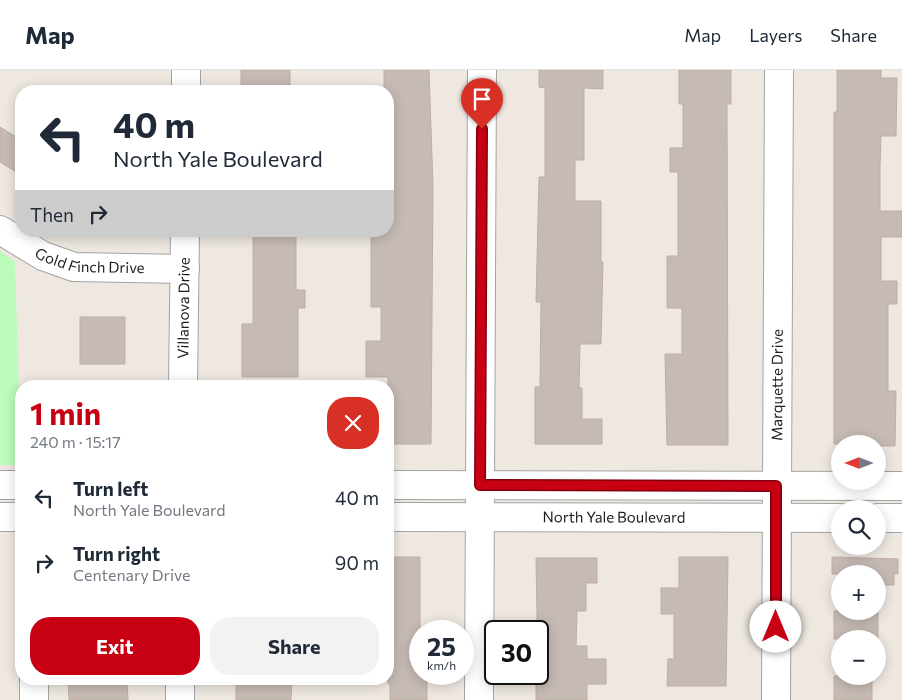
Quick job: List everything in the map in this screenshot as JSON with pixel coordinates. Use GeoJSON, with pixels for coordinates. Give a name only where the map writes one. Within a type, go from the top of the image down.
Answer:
{"type":"FeatureCollection","features":[{"type":"Feature","properties":{"kind":"street"},"geometry":{"type":"LineString","coordinates":[[186,70],[186,85]]}},
{"type":"Feature","properties":{"kind":"street"},"geometry":{"type":"LineString","coordinates":[[479,700],[482,70]]}},
{"type":"Feature","properties":{"kind":"street","name":"Marquette Drive"},"geometry":{"type":"LineString","coordinates":[[776,700],[779,70]]}},
{"type":"Feature","properties":{"kind":"street","name":"Gold Finch Drive"},"geometry":{"type":"LineString","coordinates":[[0,230],[43,256],[74,267],[185,269]]}},
{"type":"Feature","properties":{"kind":"street","name":"Villanova Drive"},"geometry":{"type":"LineString","coordinates":[[183,380],[185,237]]}},
{"type":"Feature","properties":{"kind":"street"},"geometry":{"type":"LineString","coordinates":[[394,485],[902,486]]}},
{"type":"Feature","properties":{"kind":"street","name":"North Yale Boulevard"},"geometry":{"type":"LineString","coordinates":[[394,517],[831,518]]}},
{"type":"Feature","properties":{"kind":"street"},"geometry":{"type":"LineString","coordinates":[[886,518],[902,518]]}},
{"type":"Feature","properties":{"kind":"street"},"geometry":{"type":"LineString","coordinates":[[34,685],[34,700]]}},
{"type":"Feature","properties":{"kind":"street"},"geometry":{"type":"LineString","coordinates":[[180,685],[180,700]]}},
{"type":"Feature","properties":{"kind":"green space"},"geometry":{"type":"Polygon","coordinates":[[[0,251],[15,262],[18,380],[15,380],[15,465],[0,465],[0,251]]]}},
{"type":"Feature","properties":{"kind":"building"},"geometry":{"type":"Polygon","coordinates":[[[241,70],[290,70],[290,85],[241,85],[241,70]]]}},
{"type":"Feature","properties":{"kind":"building"},"geometry":{"type":"Polygon","coordinates":[[[384,70],[429,70],[433,186],[431,444],[394,444],[394,380],[388,380],[388,377],[366,377],[366,341],[381,341],[381,307],[371,307],[371,237],[394,237],[394,85],[384,85],[384,70]]]}},
{"type":"Feature","properties":{"kind":"building"},"geometry":{"type":"Polygon","coordinates":[[[539,70],[603,70],[603,89],[584,88],[584,160],[575,160],[575,201],[601,201],[601,262],[603,262],[601,344],[580,344],[579,388],[582,388],[582,419],[602,419],[602,444],[535,444],[535,387],[540,387],[541,302],[536,302],[539,177],[545,177],[545,88],[539,87],[539,70]]]}},
{"type":"Feature","properties":{"kind":"building"},"geometry":{"type":"Polygon","coordinates":[[[679,70],[731,70],[731,104],[727,104],[728,445],[667,445],[665,354],[682,354],[682,308],[667,308],[667,256],[678,256],[678,172],[670,172],[670,148],[683,148],[683,104],[679,104],[679,70]]]}},
{"type":"Feature","properties":{"kind":"building"},"geometry":{"type":"Polygon","coordinates":[[[837,70],[881,70],[881,78],[897,78],[896,136],[881,136],[880,168],[880,211],[902,211],[902,237],[881,237],[881,281],[897,281],[897,304],[888,304],[888,391],[896,391],[895,446],[886,446],[886,435],[834,435],[834,112],[837,112],[837,70]]]}},
{"type":"Feature","properties":{"kind":"building"},"geometry":{"type":"Polygon","coordinates":[[[0,127],[15,136],[15,171],[0,162],[0,127]]]}},
{"type":"Feature","properties":{"kind":"building"},"geometry":{"type":"Polygon","coordinates":[[[253,237],[296,237],[296,290],[305,290],[305,308],[298,308],[298,377],[242,377],[242,324],[253,324],[253,237]]]}},
{"type":"Feature","properties":{"kind":"building"},"geometry":{"type":"Polygon","coordinates":[[[80,317],[125,317],[125,364],[80,364],[80,317]]]}},
{"type":"Feature","properties":{"kind":"building"},"geometry":{"type":"Polygon","coordinates":[[[394,557],[420,557],[420,620],[409,620],[409,685],[427,685],[427,700],[390,700],[390,685],[394,685],[394,557]]]}},
{"type":"Feature","properties":{"kind":"building"},"geometry":{"type":"Polygon","coordinates":[[[679,557],[728,557],[726,686],[667,686],[668,659],[674,659],[674,614],[661,614],[661,588],[679,588],[679,557]]]}},
{"type":"Feature","properties":{"kind":"building"},"geometry":{"type":"Polygon","coordinates":[[[832,557],[898,559],[898,574],[894,574],[894,585],[886,585],[886,565],[832,565],[832,557]]]}},
{"type":"Feature","properties":{"kind":"building"},"geometry":{"type":"Polygon","coordinates":[[[536,558],[597,558],[597,583],[586,583],[586,611],[577,611],[576,646],[587,646],[587,659],[606,659],[606,684],[587,684],[587,700],[536,700],[536,685],[549,685],[549,620],[537,620],[536,558]]]}},
{"type":"Feature","properties":{"kind":"building"},"geometry":{"type":"Polygon","coordinates":[[[834,620],[878,620],[878,630],[834,630],[834,620]]]}},
{"type":"Feature","properties":{"kind":"building"},"geometry":{"type":"Polygon","coordinates":[[[68,685],[127,685],[128,700],[69,700],[68,685]]]}},
{"type":"Feature","properties":{"kind":"building"},"geometry":{"type":"Polygon","coordinates":[[[236,685],[292,685],[291,700],[236,700],[236,685]]]}},
{"type":"Feature","properties":{"kind":"building"},"geometry":{"type":"Polygon","coordinates":[[[834,685],[872,685],[872,700],[834,700],[834,685]]]}},
{"type":"Feature","properties":{"kind":"route"},"geometry":{"type":"LineString","coordinates":[[482,129],[480,485],[776,486],[776,627]]}}]}
